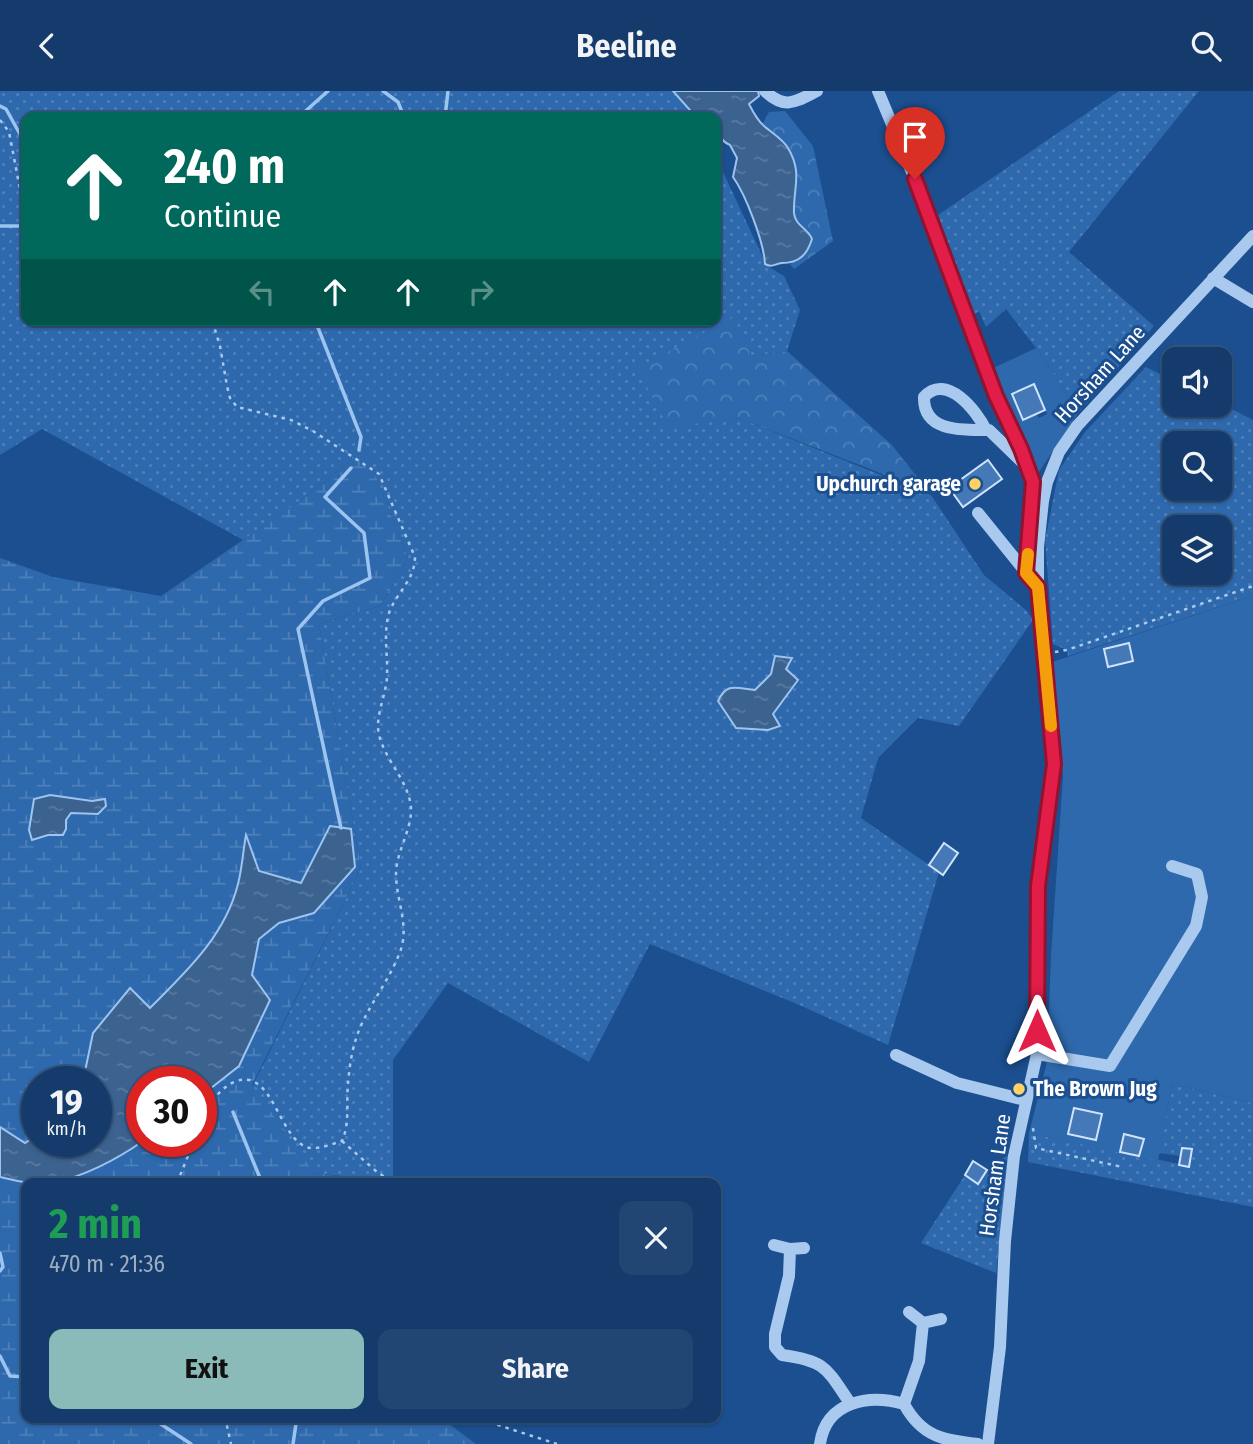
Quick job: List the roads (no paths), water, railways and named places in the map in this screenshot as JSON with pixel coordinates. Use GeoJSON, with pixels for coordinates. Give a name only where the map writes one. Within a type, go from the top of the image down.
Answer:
{"type":"FeatureCollection","features":[{"type":"Feature","properties":{"kind":"street"},"geometry":{"type":"LineString","coordinates":[[765,91],[776,100],[789,103],[817,91]]}},
{"type":"Feature","properties":{"kind":"street"},"geometry":{"type":"LineString","coordinates":[[878,91],[924,201],[999,406],[1033,482],[1026,573]]}},
{"type":"Feature","properties":{"kind":"street","name":"Horsham Lane"},"geometry":{"type":"LineString","coordinates":[[988,1444],[1000,1347],[1005,1241],[1013,1168],[1025,1100],[1037,1054],[1038,886],[1054,764],[1038,587],[1038,547],[1043,502],[1059,452],[1084,417],[1253,236]]}},
{"type":"Feature","properties":{"kind":"street"},"geometry":{"type":"LineString","coordinates":[[1213,278],[1253,302]]}},
{"type":"Feature","properties":{"kind":"street"},"geometry":{"type":"LineString","coordinates":[[986,430],[971,406],[959,396],[940,389],[929,391],[924,397],[927,413],[944,427],[993,432],[1028,468]]}},
{"type":"Feature","properties":{"kind":"street"},"geometry":{"type":"LineString","coordinates":[[978,513],[1038,587]]}},
{"type":"Feature","properties":{"kind":"street"},"geometry":{"type":"LineString","coordinates":[[1037,1054],[1110,1066],[1196,926],[1202,897],[1197,874],[1172,866]]}},
{"type":"Feature","properties":{"kind":"street"},"geometry":{"type":"LineString","coordinates":[[895,1055],[957,1083],[1025,1100]]}},
{"type":"Feature","properties":{"kind":"street"},"geometry":{"type":"LineString","coordinates":[[774,1245],[797,1248],[775,1334],[775,1347],[782,1355],[813,1360],[823,1367],[850,1403]]}},
{"type":"Feature","properties":{"kind":"street"},"geometry":{"type":"LineString","coordinates":[[909,1312],[923,1323]]}},
{"type":"Feature","properties":{"kind":"street"},"geometry":{"type":"LineString","coordinates":[[923,1323],[941,1319]]}},
{"type":"Feature","properties":{"kind":"street"},"geometry":{"type":"LineString","coordinates":[[904,1404],[919,1361],[923,1323]]}},
{"type":"Feature","properties":{"kind":"street"},"geometry":{"type":"LineString","coordinates":[[820,1444],[825,1427],[836,1411],[850,1403],[868,1399],[887,1399],[904,1404],[912,1418],[926,1431],[949,1441],[978,1444]]}},
{"type":"Feature","properties":{"kind":"water"},"geometry":{"type":"Polygon","coordinates":[[[673,91],[758,91],[759,96],[749,104],[762,124],[786,145],[793,157],[796,173],[794,213],[799,224],[812,239],[802,257],[788,263],[772,266],[765,264],[754,219],[733,177],[737,158],[730,145],[721,137],[721,112],[692,112],[673,91]]]}},
{"type":"Feature","properties":{"kind":"water"},"geometry":{"type":"Polygon","coordinates":[[[775,656],[792,658],[786,669],[798,680],[773,714],[780,726],[768,730],[736,728],[718,701],[721,695],[729,689],[755,690],[771,674],[775,656]]]}},
{"type":"Feature","properties":{"kind":"water"},"geometry":{"type":"Polygon","coordinates":[[[50,795],[92,801],[105,799],[106,806],[98,814],[71,813],[66,820],[63,835],[48,835],[32,840],[29,830],[34,799],[50,795]]]}},
{"type":"Feature","properties":{"kind":"water"},"geometry":{"type":"Polygon","coordinates":[[[330,826],[351,829],[355,867],[314,913],[279,923],[259,939],[252,975],[270,1000],[239,1066],[217,1083],[217,1066],[126,1066],[126,1152],[72,1178],[21,1178],[21,1182],[0,1177],[0,1127],[21,1140],[21,1157],[112,1157],[112,1066],[86,1066],[93,1033],[130,988],[150,1008],[203,952],[232,903],[246,835],[259,871],[301,883],[330,826]]]}},
{"type":"Feature","properties":{"kind":"waterway"},"geometry":{"type":"LineString","coordinates":[[305,112],[328,91]]}},
{"type":"Feature","properties":{"kind":"waterway"},"geometry":{"type":"LineString","coordinates":[[383,91],[398,102],[402,112]]}},
{"type":"Feature","properties":{"kind":"waterway"},"geometry":{"type":"LineString","coordinates":[[446,112],[448,91]]}},
{"type":"Feature","properties":{"kind":"waterway"},"geometry":{"type":"LineString","coordinates":[[0,106],[6,109],[21,136]]}},
{"type":"Feature","properties":{"kind":"waterway"},"geometry":{"type":"LineString","coordinates":[[0,226],[21,226]]}},
{"type":"Feature","properties":{"kind":"waterway"},"geometry":{"type":"LineString","coordinates":[[317,326],[361,437],[359,450]]}},
{"type":"Feature","properties":{"kind":"waterway"},"geometry":{"type":"LineString","coordinates":[[341,828],[298,629],[323,601],[370,578],[364,533],[325,497],[351,468]]}},
{"type":"Feature","properties":{"kind":"waterway"},"geometry":{"type":"LineString","coordinates":[[233,1112],[260,1178]]}},
{"type":"Feature","properties":{"kind":"waterway"},"geometry":{"type":"LineString","coordinates":[[0,1253],[3,1267],[0,1271]]}},
{"type":"Feature","properties":{"kind":"waterway"},"geometry":{"type":"LineString","coordinates":[[0,1356],[10,1376],[21,1377]]}},
{"type":"Feature","properties":{"kind":"waterway"},"geometry":{"type":"LineString","coordinates":[[159,1423],[191,1444]]}},
{"type":"Feature","properties":{"kind":"waterway"},"geometry":{"type":"LineString","coordinates":[[293,1444],[296,1423]]}},
{"type":"Feature","properties":{"kind":"place","name":"Upchurch garage"},"geometry":{"type":"Point","coordinates":[975,484]}},
{"type":"Feature","properties":{"kind":"place","name":"The Brown Jug"},"geometry":{"type":"Point","coordinates":[1019,1089]}}]}
